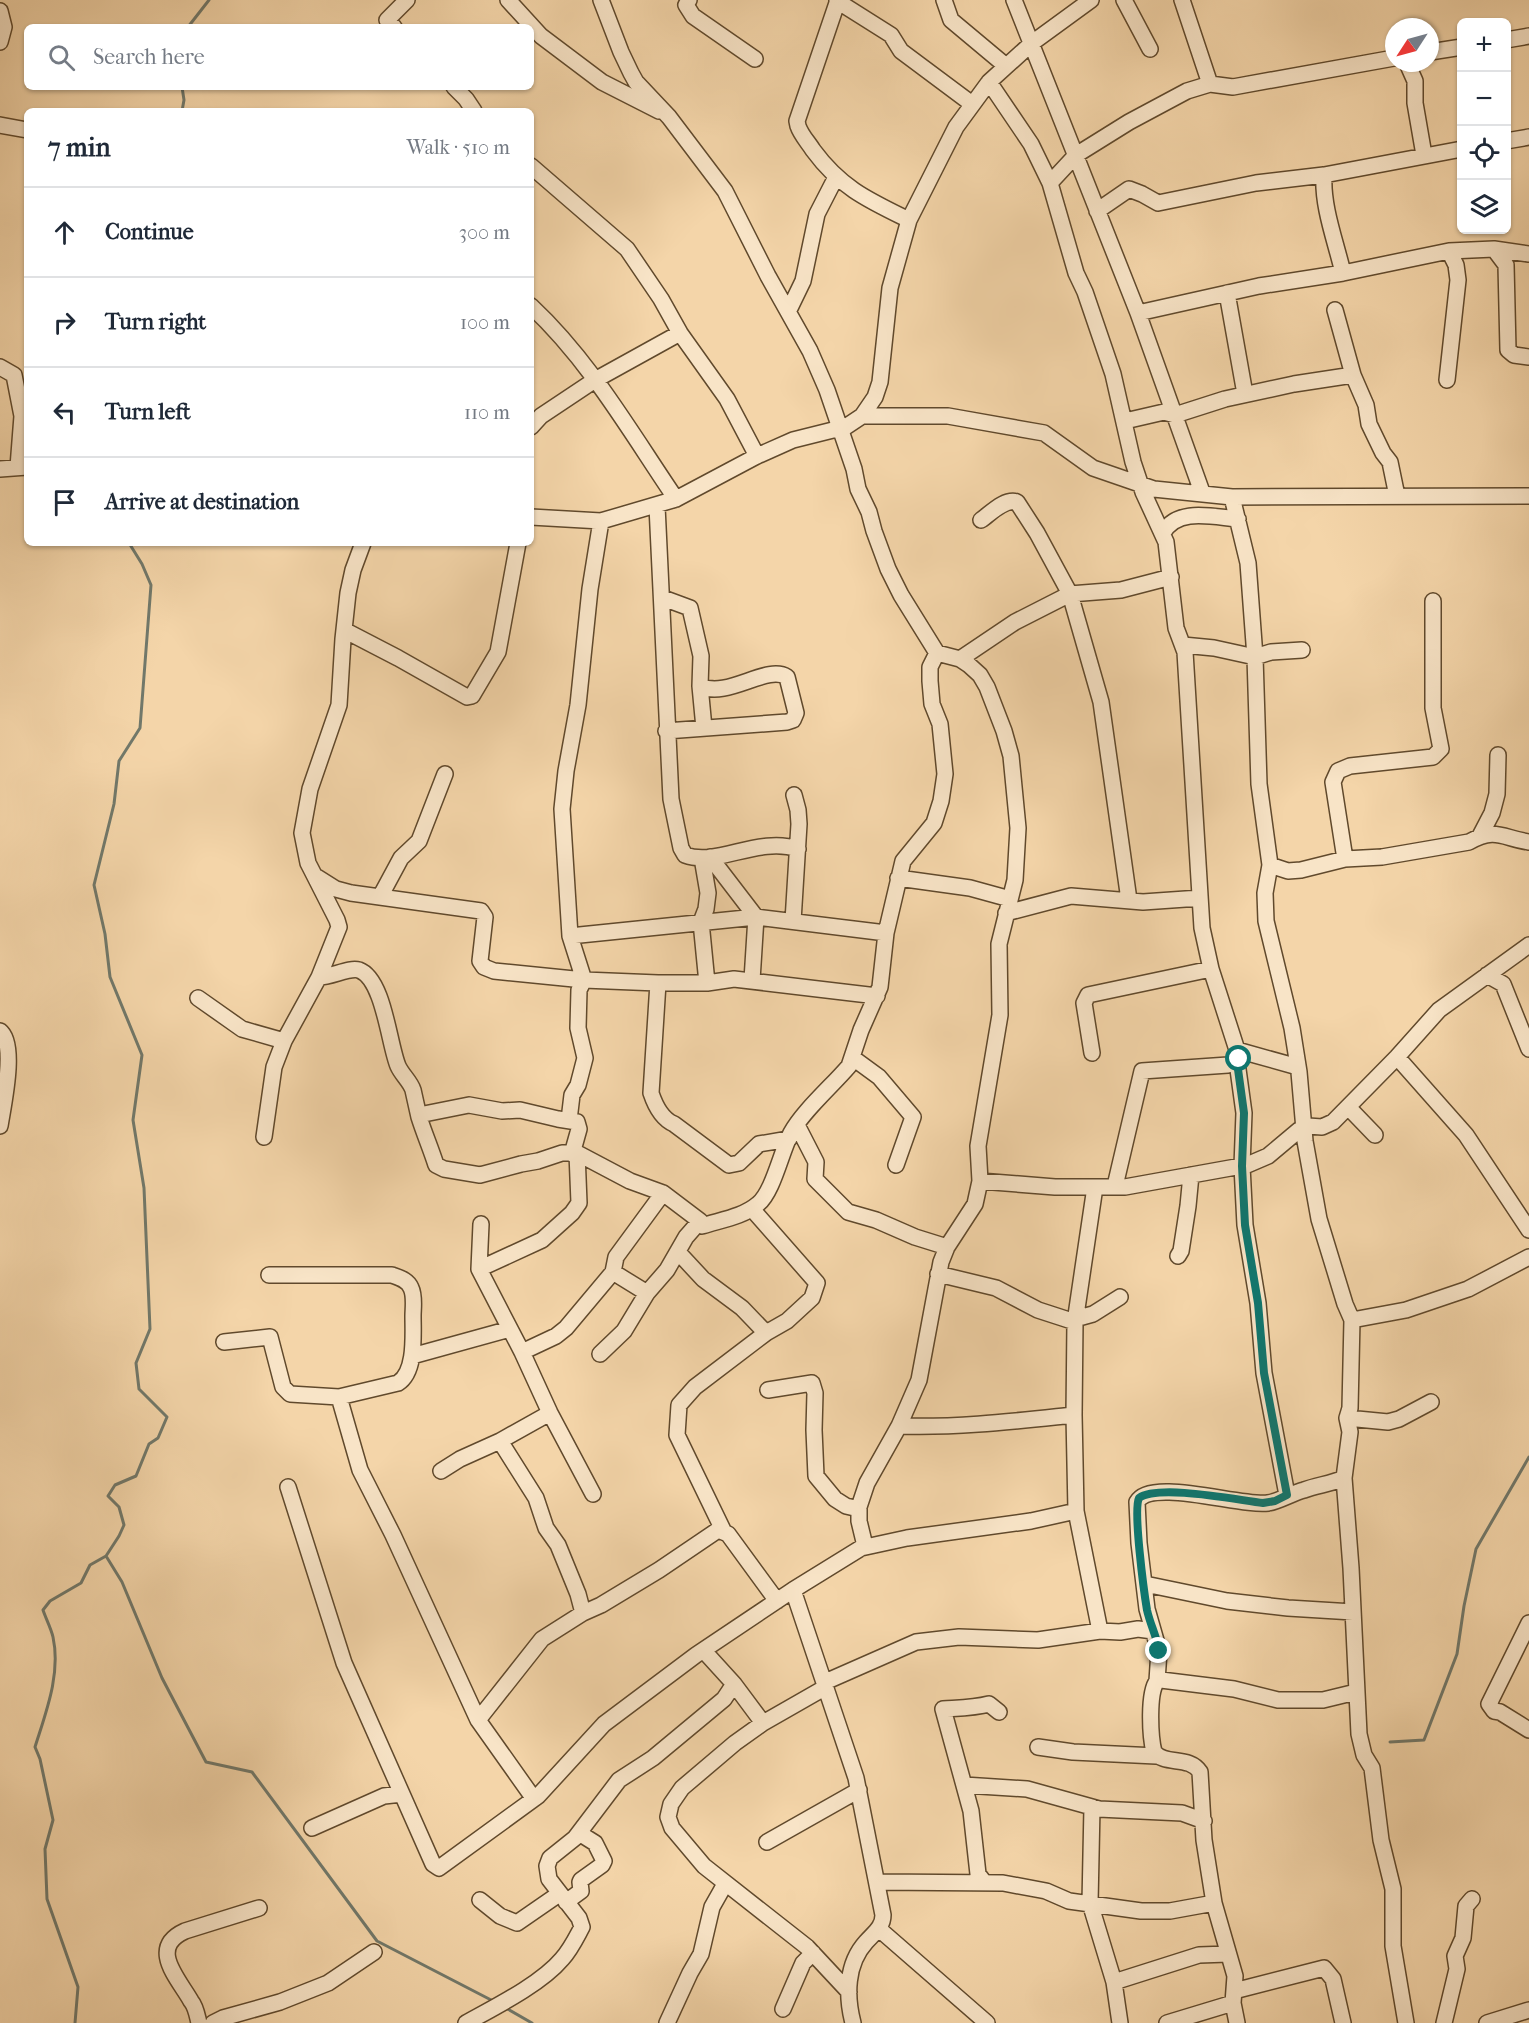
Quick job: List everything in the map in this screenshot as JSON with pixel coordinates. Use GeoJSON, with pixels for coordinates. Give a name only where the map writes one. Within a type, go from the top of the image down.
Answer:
{"type":"FeatureCollection","features":[{"type":"Feature","properties":{"kind":"street"},"geometry":{"type":"LineString","coordinates":[[391,24],[387,20],[408,0]]}},
{"type":"Feature","properties":{"kind":"street"},"geometry":{"type":"LineString","coordinates":[[508,0],[530,24]]}},
{"type":"Feature","properties":{"kind":"street"},"geometry":{"type":"LineString","coordinates":[[601,0],[631,73],[669,117],[725,191],[827,390],[854,469],[858,489],[869,512],[888,569],[901,595],[937,653],[960,659],[980,675],[994,704],[1011,756],[1015,779],[1018,828],[1014,880],[998,955],[1000,1015],[978,1146],[980,1181],[975,1204],[947,1247],[938,1274],[919,1380],[899,1426],[867,1483],[859,1509],[859,1521],[865,1546]]}},
{"type":"Feature","properties":{"kind":"street"},"geometry":{"type":"LineString","coordinates":[[689,0],[686,5],[693,16],[755,59]]}},
{"type":"Feature","properties":{"kind":"street"},"geometry":{"type":"LineString","coordinates":[[944,0],[951,20],[1006,66]]}},
{"type":"Feature","properties":{"kind":"street"},"geometry":{"type":"LineString","coordinates":[[1014,0],[1138,313],[1202,492]]}},
{"type":"Feature","properties":{"kind":"street"},"geometry":{"type":"LineString","coordinates":[[534,517],[601,521],[657,506],[676,499],[793,440],[841,430],[862,416],[875,397],[879,382],[890,288],[909,220],[956,127],[988,82],[1032,43],[1091,0]]}},
{"type":"Feature","properties":{"kind":"street"},"geometry":{"type":"LineString","coordinates":[[1124,0],[1150,49]]}},
{"type":"Feature","properties":{"kind":"street"},"geometry":{"type":"LineString","coordinates":[[1182,0],[1210,84]]}},
{"type":"Feature","properties":{"kind":"street"},"geometry":{"type":"LineString","coordinates":[[909,220],[859,195],[836,177],[800,131],[798,121],[834,2],[891,35],[901,51],[972,104]]}},
{"type":"Feature","properties":{"kind":"street"},"geometry":{"type":"LineString","coordinates":[[0,11],[4,27],[0,42]]}},
{"type":"Feature","properties":{"kind":"street"},"geometry":{"type":"LineString","coordinates":[[534,28],[602,82],[669,117]]}},
{"type":"Feature","properties":{"kind":"street"},"geometry":{"type":"LineString","coordinates":[[1511,39],[1529,36]]}},
{"type":"Feature","properties":{"kind":"street"},"geometry":{"type":"LineString","coordinates":[[1439,51],[1457,48]]}},
{"type":"Feature","properties":{"kind":"street"},"geometry":{"type":"LineString","coordinates":[[1050,183],[1076,155],[1129,122],[1187,91],[1210,84],[1233,87],[1385,60]]}},
{"type":"Feature","properties":{"kind":"street"},"geometry":{"type":"LineString","coordinates":[[1411,72],[1415,81],[1415,104],[1424,155]]}},
{"type":"Feature","properties":{"kind":"street"},"geometry":{"type":"LineString","coordinates":[[988,82],[1031,144],[1050,183],[1076,273],[1085,292],[1113,374],[1133,462],[1163,533],[1168,553],[1176,628],[1183,645],[1202,928],[1237,1056],[1244,1113],[1242,1166],[1245,1225],[1258,1303],[1264,1373],[1287,1495]]}},
{"type":"Feature","properties":{"kind":"street"},"geometry":{"type":"LineString","coordinates":[[457,90],[472,108]]}},
{"type":"Feature","properties":{"kind":"street"},"geometry":{"type":"LineString","coordinates":[[0,125],[24,129]]}},
{"type":"Feature","properties":{"kind":"street"},"geometry":{"type":"LineString","coordinates":[[1511,140],[1529,137]]}},
{"type":"Feature","properties":{"kind":"street"},"geometry":{"type":"LineString","coordinates":[[1097,211],[1129,189],[1158,203],[1256,183],[1324,175],[1457,150]]}},
{"type":"Feature","properties":{"kind":"street"},"geometry":{"type":"LineString","coordinates":[[534,169],[627,249],[661,298],[680,333],[727,399],[758,456]]}},
{"type":"Feature","properties":{"kind":"street"},"geometry":{"type":"LineString","coordinates":[[1324,175],[1323,184],[1329,215],[1343,273]]}},
{"type":"Feature","properties":{"kind":"street"},"geometry":{"type":"LineString","coordinates":[[788,312],[803,281],[817,214],[836,177]]}},
{"type":"Feature","properties":{"kind":"street"},"geometry":{"type":"LineString","coordinates":[[1138,313],[1259,286],[1343,273],[1449,251],[1494,249],[1529,254]]}},
{"type":"Feature","properties":{"kind":"street"},"geometry":{"type":"LineString","coordinates":[[1494,249],[1506,265],[1508,350],[1514,355],[1529,357]]}},
{"type":"Feature","properties":{"kind":"street"},"geometry":{"type":"LineString","coordinates":[[1447,380],[1458,280],[1456,265],[1449,251]]}},
{"type":"Feature","properties":{"kind":"street"},"geometry":{"type":"LineString","coordinates":[[1227,293],[1245,394]]}},
{"type":"Feature","properties":{"kind":"street"},"geometry":{"type":"LineString","coordinates":[[534,309],[546,319],[596,380],[676,499]]}},
{"type":"Feature","properties":{"kind":"street"},"geometry":{"type":"LineString","coordinates":[[1335,310],[1353,375],[1366,405],[1369,424],[1375,439],[1390,462],[1397,496]]}},
{"type":"Feature","properties":{"kind":"street"},"geometry":{"type":"LineString","coordinates":[[534,424],[541,416],[596,380],[680,333]]}},
{"type":"Feature","properties":{"kind":"street"},"geometry":{"type":"LineString","coordinates":[[0,367],[14,375],[22,416],[23,467],[0,469]]}},
{"type":"Feature","properties":{"kind":"street"},"geometry":{"type":"LineString","coordinates":[[1125,421],[1164,412],[1175,414],[1245,394],[1353,375]]}},
{"type":"Feature","properties":{"kind":"street"},"geometry":{"type":"LineString","coordinates":[[862,416],[948,416],[1044,433],[1094,468],[1141,485],[1169,490],[1232,497],[1529,496]]}},
{"type":"Feature","properties":{"kind":"street"},"geometry":{"type":"LineString","coordinates":[[1232,497],[1248,563],[1255,657],[1259,784],[1270,866],[1265,893],[1266,921],[1292,1028],[1303,1128],[1319,1220],[1352,1320],[1350,1408],[1347,1418],[1350,1432],[1344,1478],[1359,1734],[1364,1755],[1372,1768],[1381,1840],[1393,1889],[1393,1946],[1406,2023]]}},
{"type":"Feature","properties":{"kind":"street"},"geometry":{"type":"LineString","coordinates":[[981,520],[1007,502],[1012,500],[1017,502],[1038,533],[1070,594],[1101,702],[1128,900]]}},
{"type":"Feature","properties":{"kind":"street"},"geometry":{"type":"LineString","coordinates":[[657,506],[659,573],[663,597],[666,731],[671,799],[681,848],[685,855],[706,857],[773,845],[798,849]]}},
{"type":"Feature","properties":{"kind":"street"},"geometry":{"type":"LineString","coordinates":[[1163,533],[1168,524],[1180,517],[1206,516],[1238,519]]}},
{"type":"Feature","properties":{"kind":"street"},"geometry":{"type":"LineString","coordinates":[[569,1120],[572,1095],[578,1085],[585,1058],[578,1028],[579,990],[584,980],[570,936],[562,809],[566,771],[578,705],[590,589],[601,521]]}},
{"type":"Feature","properties":{"kind":"street"},"geometry":{"type":"LineString","coordinates":[[264,1137],[274,1067],[284,1041],[319,977],[339,927],[308,863],[302,833],[310,789],[339,705],[344,630],[353,570],[362,546]]}},
{"type":"Feature","properties":{"kind":"street"},"geometry":{"type":"LineString","coordinates":[[344,630],[467,697],[472,696],[498,652],[517,546]]}},
{"type":"Feature","properties":{"kind":"street"},"geometry":{"type":"LineString","coordinates":[[960,659],[1015,622],[1070,594],[1121,590],[1171,577]]}},
{"type":"Feature","properties":{"kind":"street"},"geometry":{"type":"LineString","coordinates":[[663,597],[690,608],[701,656],[700,686],[704,728]]}},
{"type":"Feature","properties":{"kind":"street"},"geometry":{"type":"LineString","coordinates":[[1345,859],[1334,782],[1338,771],[1350,766],[1433,757],[1441,749],[1432,708],[1432,601]]}},
{"type":"Feature","properties":{"kind":"street"},"geometry":{"type":"LineString","coordinates":[[1183,645],[1214,648],[1255,657],[1271,652],[1302,650]]}},
{"type":"Feature","properties":{"kind":"street"},"geometry":{"type":"LineString","coordinates":[[319,977],[356,969],[362,971],[370,979],[386,1017],[398,1066],[412,1088],[436,1165],[480,1175],[562,1153],[575,1154],[630,1181],[663,1193],[700,1221],[702,1226],[752,1209],[767,1193],[796,1125],[849,1066],[861,1030],[880,987],[886,933],[903,861],[934,823],[941,801],[945,774],[940,724],[932,704],[930,681],[930,667],[937,653]]}},
{"type":"Feature","properties":{"kind":"street"},"geometry":{"type":"LineString","coordinates":[[666,731],[788,722],[793,720],[796,713],[787,677],[782,673],[771,674],[717,691],[700,686]]}},
{"type":"Feature","properties":{"kind":"street"},"geometry":{"type":"LineString","coordinates":[[1480,836],[1492,813],[1497,794],[1498,755]]}},
{"type":"Feature","properties":{"kind":"street"},"geometry":{"type":"LineString","coordinates":[[380,897],[396,866],[420,841],[445,774]]}},
{"type":"Feature","properties":{"kind":"street"},"geometry":{"type":"LineString","coordinates":[[793,921],[798,849],[798,810],[794,795]]}},
{"type":"Feature","properties":{"kind":"street"},"geometry":{"type":"LineString","coordinates":[[1270,866],[1288,871],[1301,870],[1345,859],[1382,857],[1469,842],[1480,836],[1498,834],[1529,842]]}},
{"type":"Feature","properties":{"kind":"street"},"geometry":{"type":"LineString","coordinates":[[706,857],[756,917],[752,980]]}},
{"type":"Feature","properties":{"kind":"street"},"geometry":{"type":"LineString","coordinates":[[706,857],[708,893],[706,909],[701,922],[707,983]]}},
{"type":"Feature","properties":{"kind":"street"},"geometry":{"type":"LineString","coordinates":[[317,878],[336,889],[481,911],[485,917],[480,961],[484,967],[494,971],[584,980],[658,983],[707,983],[723,979],[752,980],[877,996]]}},
{"type":"Feature","properties":{"kind":"street"},"geometry":{"type":"LineString","coordinates":[[898,878],[970,888],[1008,906],[1071,896],[1143,902],[1200,898]]}},
{"type":"Feature","properties":{"kind":"street"},"geometry":{"type":"LineString","coordinates":[[570,936],[756,917],[886,933]]}},
{"type":"Feature","properties":{"kind":"street"},"geometry":{"type":"LineString","coordinates":[[980,1181],[1055,1187],[1125,1187],[1242,1166],[1258,1161],[1268,1156],[1303,1128],[1327,1126],[1334,1122],[1439,1010],[1529,945]]}},
{"type":"Feature","properties":{"kind":"street"},"geometry":{"type":"LineString","coordinates":[[1092,1053],[1084,1003],[1088,995],[1212,969]]}},
{"type":"Feature","properties":{"kind":"street"},"geometry":{"type":"LineString","coordinates":[[1487,975],[1503,984],[1522,1016],[1529,1049]]}},
{"type":"Feature","properties":{"kind":"street"},"geometry":{"type":"LineString","coordinates":[[658,983],[651,1093],[655,1105],[669,1122],[729,1165],[739,1163],[759,1144],[789,1139]]}},
{"type":"Feature","properties":{"kind":"street"},"geometry":{"type":"LineString","coordinates":[[198,998],[242,1029],[284,1041]]}},
{"type":"Feature","properties":{"kind":"street"},"geometry":{"type":"LineString","coordinates":[[0,1031],[5,1036],[8,1048],[6,1087],[0,1126]]}},
{"type":"Feature","properties":{"kind":"street"},"geometry":{"type":"LineString","coordinates":[[1237,1056],[1298,1067]]}},
{"type":"Feature","properties":{"kind":"street"},"geometry":{"type":"LineString","coordinates":[[1115,1186],[1142,1071],[1228,1065],[1237,1056]]}},
{"type":"Feature","properties":{"kind":"street"},"geometry":{"type":"LineString","coordinates":[[1397,1057],[1467,1135],[1529,1230]]}},
{"type":"Feature","properties":{"kind":"street"},"geometry":{"type":"LineString","coordinates":[[853,1058],[879,1077],[913,1117],[896,1165]]}},
{"type":"Feature","properties":{"kind":"street"},"geometry":{"type":"LineString","coordinates":[[419,1115],[469,1105],[502,1111],[520,1110],[577,1122],[579,1129],[575,1154],[579,1203],[572,1213],[542,1240],[479,1269]]}},
{"type":"Feature","properties":{"kind":"street"},"geometry":{"type":"LineString","coordinates":[[1348,1107],[1375,1135]]}},
{"type":"Feature","properties":{"kind":"street"},"geometry":{"type":"LineString","coordinates":[[796,1125],[816,1162],[814,1174],[818,1184],[848,1212],[947,1247]]}},
{"type":"Feature","properties":{"kind":"street"},"geometry":{"type":"LineString","coordinates":[[1178,1256],[1181,1251],[1191,1175]]}},
{"type":"Feature","properties":{"kind":"street"},"geometry":{"type":"LineString","coordinates":[[1095,1187],[1075,1320],[1074,1415],[1076,1511],[1100,1631]]}},
{"type":"Feature","properties":{"kind":"street"},"geometry":{"type":"LineString","coordinates":[[522,1352],[556,1336],[566,1328],[613,1272],[616,1257],[663,1193]]}},
{"type":"Feature","properties":{"kind":"street"},"geometry":{"type":"LineString","coordinates":[[752,1209],[818,1283],[812,1298],[787,1321],[766,1333],[695,1387],[679,1405],[677,1435],[723,1530],[777,1601]]}},
{"type":"Feature","properties":{"kind":"street"},"geometry":{"type":"LineString","coordinates":[[600,1354],[624,1331],[647,1293],[661,1280],[686,1237],[700,1221]]}},
{"type":"Feature","properties":{"kind":"street"},"geometry":{"type":"LineString","coordinates":[[481,1224],[479,1269],[522,1352],[550,1413],[594,1494]]}},
{"type":"Feature","properties":{"kind":"street"},"geometry":{"type":"LineString","coordinates":[[678,1252],[703,1279],[742,1308],[766,1333]]}},
{"type":"Feature","properties":{"kind":"street"},"geometry":{"type":"LineString","coordinates":[[1352,1320],[1406,1310],[1468,1289],[1529,1257]]}},
{"type":"Feature","properties":{"kind":"street"},"geometry":{"type":"LineString","coordinates":[[613,1272],[647,1293]]}},
{"type":"Feature","properties":{"kind":"street"},"geometry":{"type":"LineString","coordinates":[[938,1274],[1004,1291],[1038,1310],[1075,1320],[1093,1314],[1120,1297]]}},
{"type":"Feature","properties":{"kind":"street"},"geometry":{"type":"LineString","coordinates":[[224,1342],[270,1337],[287,1393],[339,1396],[398,1383],[404,1378],[412,1356],[413,1299],[412,1289],[404,1280],[392,1275],[268,1275]]}},
{"type":"Feature","properties":{"kind":"street"},"geometry":{"type":"LineString","coordinates":[[412,1356],[510,1329]]}},
{"type":"Feature","properties":{"kind":"street"},"geometry":{"type":"LineString","coordinates":[[768,1390],[812,1383],[815,1394],[816,1476],[835,1499],[846,1506],[859,1509]]}},
{"type":"Feature","properties":{"kind":"street"},"geometry":{"type":"LineString","coordinates":[[339,1396],[360,1470],[393,1535],[478,1720],[534,1799]]}},
{"type":"Feature","properties":{"kind":"street"},"geometry":{"type":"LineString","coordinates":[[1347,1418],[1388,1422],[1399,1419],[1431,1402]]}},
{"type":"Feature","properties":{"kind":"street"},"geometry":{"type":"LineString","coordinates":[[441,1471],[550,1413]]}},
{"type":"Feature","properties":{"kind":"street"},"geometry":{"type":"LineString","coordinates":[[899,1426],[934,1427],[1074,1415]]}},
{"type":"Feature","properties":{"kind":"street"},"geometry":{"type":"LineString","coordinates":[[500,1441],[536,1498],[546,1528],[558,1545],[578,1594],[583,1613]]}},
{"type":"Feature","properties":{"kind":"street"},"geometry":{"type":"LineString","coordinates":[[1156,1756],[1152,1745],[1152,1714],[1153,1686],[1157,1681],[1159,1651],[1147,1609],[1137,1502],[1143,1495],[1169,1492],[1263,1503],[1275,1501],[1314,1486],[1332,1484],[1344,1478]]}},
{"type":"Feature","properties":{"kind":"street"},"geometry":{"type":"LineString","coordinates":[[288,1487],[344,1663],[433,1864],[439,1868],[534,1799],[604,1724],[793,1590],[865,1546],[1031,1521],[1076,1511]]}},
{"type":"Feature","properties":{"kind":"street"},"geometry":{"type":"LineString","coordinates":[[478,1720],[542,1639],[659,1570],[714,1532],[723,1530]]}},
{"type":"Feature","properties":{"kind":"street"},"geometry":{"type":"LineString","coordinates":[[1145,1584],[1227,1601],[1353,1612]]}},
{"type":"Feature","properties":{"kind":"street"},"geometry":{"type":"LineString","coordinates":[[793,1590],[826,1684],[858,1790],[883,1915],[879,1929],[864,1943],[850,1972],[849,1992],[853,2023]]}},
{"type":"Feature","properties":{"kind":"street"},"geometry":{"type":"LineString","coordinates":[[1529,1623],[1489,1704],[1494,1711],[1500,1712],[1529,1730]]}},
{"type":"Feature","properties":{"kind":"street"},"geometry":{"type":"LineString","coordinates":[[849,1992],[813,1953],[704,1866],[672,1828],[668,1811],[682,1788],[735,1743],[763,1723],[826,1684],[916,1642],[959,1637],[1038,1640],[1100,1631],[1120,1632],[1142,1629],[1153,1631]]}},
{"type":"Feature","properties":{"kind":"street"},"geometry":{"type":"LineString","coordinates":[[704,1651],[734,1684],[763,1723]]}},
{"type":"Feature","properties":{"kind":"street"},"geometry":{"type":"LineString","coordinates":[[1157,1681],[1234,1689],[1278,1700],[1323,1700],[1356,1692]]}},
{"type":"Feature","properties":{"kind":"street"},"geometry":{"type":"LineString","coordinates":[[467,2023],[551,1971],[563,1958],[582,1927],[579,1918],[549,1879],[547,1866],[550,1858],[579,1833],[619,1780],[653,1758],[724,1699],[734,1684]]}},
{"type":"Feature","properties":{"kind":"street"},"geometry":{"type":"LineString","coordinates":[[984,1882],[978,1874],[970,1811],[943,1709],[989,1704],[999,1712]]}},
{"type":"Feature","properties":{"kind":"street"},"geometry":{"type":"LineString","coordinates":[[1038,1748],[1156,1756],[1190,1762],[1196,1766],[1200,1772],[1203,1832],[1214,1903],[1235,1976],[1234,1997],[1237,2023]]}},
{"type":"Feature","properties":{"kind":"street"},"geometry":{"type":"LineString","coordinates":[[964,1785],[1035,1790],[1099,1809],[1182,1814],[1204,1821]]}},
{"type":"Feature","properties":{"kind":"street"},"geometry":{"type":"LineString","coordinates":[[767,1842],[858,1790]]}},
{"type":"Feature","properties":{"kind":"street"},"geometry":{"type":"LineString","coordinates":[[312,1828],[384,1796],[402,1794]]}},
{"type":"Feature","properties":{"kind":"street"},"geometry":{"type":"LineString","coordinates":[[1092,1807],[1090,1903],[1114,1982],[1120,2023]]}},
{"type":"Feature","properties":{"kind":"street"},"geometry":{"type":"LineString","coordinates":[[480,1900],[500,1916],[517,1923],[581,1891],[580,1881],[604,1861],[595,1843],[579,1833]]}},
{"type":"Feature","properties":{"kind":"street"},"geometry":{"type":"LineString","coordinates":[[877,1882],[984,1882],[1039,1889],[1069,1900],[1141,1911],[1158,1912],[1214,1903]]}},
{"type":"Feature","properties":{"kind":"street"},"geometry":{"type":"LineString","coordinates":[[667,2023],[701,1954],[712,1907],[725,1884]]}},
{"type":"Feature","properties":{"kind":"street"},"geometry":{"type":"LineString","coordinates":[[1444,2023],[1457,1969],[1455,1956],[1463,1938],[1466,1906],[1473,1899]]}},
{"type":"Feature","properties":{"kind":"street"},"geometry":{"type":"LineString","coordinates":[[199,2023],[195,2007],[171,1967],[167,1952],[168,1945],[176,1935],[185,1931],[259,1908]]}},
{"type":"Feature","properties":{"kind":"street"},"geometry":{"type":"LineString","coordinates":[[879,1929],[987,2023]]}},
{"type":"Feature","properties":{"kind":"street"},"geometry":{"type":"LineString","coordinates":[[213,2023],[280,2002],[328,1983],[374,1952]]}},
{"type":"Feature","properties":{"kind":"street"},"geometry":{"type":"LineString","coordinates":[[783,2009],[803,1963],[813,1953]]}},
{"type":"Feature","properties":{"kind":"street"},"geometry":{"type":"LineString","coordinates":[[1114,1982],[1199,1955],[1228,1954]]}},
{"type":"Feature","properties":{"kind":"street"},"geometry":{"type":"LineString","coordinates":[[1167,2023],[1234,1997],[1324,1968],[1333,1978],[1343,2023]]}},
{"type":"Feature","properties":{"kind":"street"},"geometry":{"type":"LineString","coordinates":[[1487,2023],[1529,2010]]}},
{"type":"Feature","properties":{"kind":"waterway"},"geometry":{"type":"LineString","coordinates":[[190,24],[209,0]]}},
{"type":"Feature","properties":{"kind":"waterway"},"geometry":{"type":"LineString","coordinates":[[182,90],[183,108]]}},
{"type":"Feature","properties":{"kind":"waterway"},"geometry":{"type":"LineString","coordinates":[[75,2023],[78,1987],[47,1899],[45,1849],[53,1820],[40,1759],[35,1747],[51,1693],[55,1665],[53,1637],[43,1610],[50,1601],[81,1583],[90,1565],[106,1556],[119,1536],[124,1525],[119,1507],[108,1496],[115,1485],[136,1476],[149,1444],[158,1438],[167,1417],[139,1389],[136,1363],[150,1329],[144,1188],[133,1120],[142,1055],[110,977],[105,934],[94,885],[114,804],[119,761],[140,728],[151,585],[131,546]]}},
{"type":"Feature","properties":{"kind":"waterway"},"geometry":{"type":"LineString","coordinates":[[1390,1742],[1424,1740],[1457,1654],[1476,1549],[1529,1457]]}},
{"type":"Feature","properties":{"kind":"waterway"},"geometry":{"type":"LineString","coordinates":[[106,1556],[122,1582],[162,1678],[206,1762],[252,1772],[377,1941],[495,2002]]}},
{"type":"Feature","properties":{"kind":"waterway"},"geometry":{"type":"LineString","coordinates":[[506,2008],[532,2023]]}},
{"type":"Feature","properties":{"kind":"route"},"geometry":{"type":"LineString","coordinates":[[1159,1651],[1147,1609],[1139,1543],[1137,1502],[1139,1498],[1148,1494],[1169,1492],[1269,1503],[1287,1495],[1264,1373],[1258,1303],[1245,1225],[1242,1166],[1244,1113],[1237,1062],[1239,1059]]}}]}
